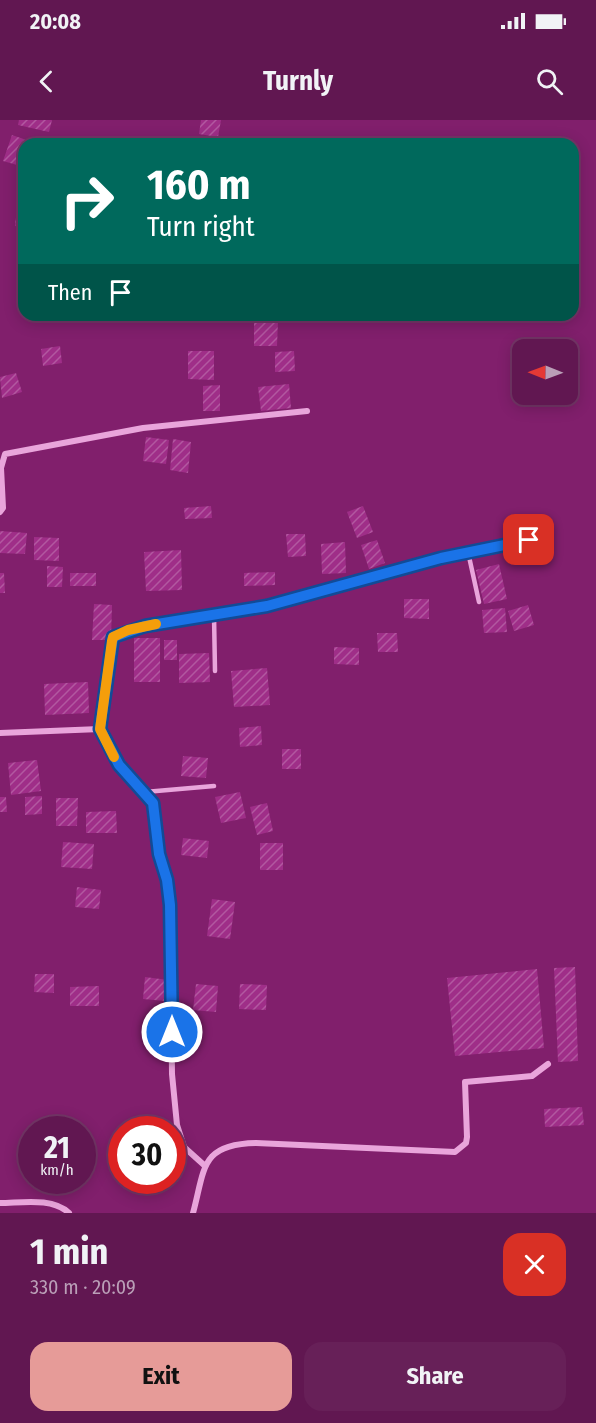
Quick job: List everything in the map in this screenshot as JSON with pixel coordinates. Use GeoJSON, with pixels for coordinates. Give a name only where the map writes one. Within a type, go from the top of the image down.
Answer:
{"type":"FeatureCollection","features":[{"type":"Feature","properties":{"kind":"street"},"geometry":{"type":"LineString","coordinates":[[0,512],[3,508],[1,468],[6,454],[122,431],[307,411]]}},
{"type":"Feature","properties":{"kind":"street"},"geometry":{"type":"LineString","coordinates":[[204,1165],[184,1147],[177,1125],[172,1074],[173,970],[168,891],[159,854],[153,803],[146,792],[119,765],[100,729],[113,637],[145,626],[267,606],[468,552],[529,540]]}},
{"type":"Feature","properties":{"kind":"street"},"geometry":{"type":"LineString","coordinates":[[0,733],[100,729]]}},
{"type":"Feature","properties":{"kind":"street"},"geometry":{"type":"LineString","coordinates":[[193,1213],[204,1165],[227,1145],[239,1143],[455,1152],[466,1143],[465,1082],[532,1076],[548,1064]]}},
{"type":"Feature","properties":{"kind":"street"},"geometry":{"type":"LineString","coordinates":[[0,1203],[48,1203],[62,1207],[69,1213]]}},
{"type":"Feature","properties":{"kind":"lane"},"geometry":{"type":"LineString","coordinates":[[468,552],[479,602]]}},
{"type":"Feature","properties":{"kind":"lane"},"geometry":{"type":"LineString","coordinates":[[214,615],[215,671]]}},
{"type":"Feature","properties":{"kind":"lane"},"geometry":{"type":"LineString","coordinates":[[146,792],[214,786]]}},
{"type":"Feature","properties":{"kind":"building"},"geometry":{"type":"Polygon","coordinates":[[[19,120],[52,120],[49,132],[18,125],[19,120]]]}},
{"type":"Feature","properties":{"kind":"building"},"geometry":{"type":"Polygon","coordinates":[[[201,120],[221,120],[218,137],[199,134],[201,120]]]}},
{"type":"Feature","properties":{"kind":"building"},"geometry":{"type":"Polygon","coordinates":[[[12,135],[21,138],[18,138],[18,165],[3,161],[12,135]]]}},
{"type":"Feature","properties":{"kind":"building"},"geometry":{"type":"Polygon","coordinates":[[[17,209],[18,209],[18,226],[15,226],[17,209]]]}},
{"type":"Feature","properties":{"kind":"building"},"geometry":{"type":"Polygon","coordinates":[[[254,321],[278,321],[277,346],[254,346],[254,321]]]}},
{"type":"Feature","properties":{"kind":"building"},"geometry":{"type":"Polygon","coordinates":[[[60,346],[62,363],[43,366],[41,349],[60,346]]]}},
{"type":"Feature","properties":{"kind":"building"},"geometry":{"type":"Polygon","coordinates":[[[188,351],[214,351],[214,380],[188,379],[188,351]]]}},
{"type":"Feature","properties":{"kind":"building"},"geometry":{"type":"Polygon","coordinates":[[[294,351],[295,371],[275,372],[275,352],[294,351]]]}},
{"type":"Feature","properties":{"kind":"building"},"geometry":{"type":"Polygon","coordinates":[[[16,373],[22,392],[2,398],[0,377],[16,373]]]}},
{"type":"Feature","properties":{"kind":"building"},"geometry":{"type":"Polygon","coordinates":[[[289,384],[291,408],[261,411],[258,387],[289,384]]]}},
{"type":"Feature","properties":{"kind":"building"},"geometry":{"type":"Polygon","coordinates":[[[220,385],[220,411],[203,411],[203,386],[220,385]]]}},
{"type":"Feature","properties":{"kind":"building"},"geometry":{"type":"Polygon","coordinates":[[[146,437],[169,440],[166,464],[143,461],[146,437]]]}},
{"type":"Feature","properties":{"kind":"building"},"geometry":{"type":"Polygon","coordinates":[[[173,439],[191,442],[188,473],[170,470],[173,439]]]}},
{"type":"Feature","properties":{"kind":"building"},"geometry":{"type":"Polygon","coordinates":[[[211,506],[212,518],[185,519],[184,508],[211,506]]]}},
{"type":"Feature","properties":{"kind":"building"},"geometry":{"type":"Polygon","coordinates":[[[363,506],[373,532],[357,538],[347,512],[363,506]]]}},
{"type":"Feature","properties":{"kind":"building"},"geometry":{"type":"Polygon","coordinates":[[[0,531],[27,533],[25,554],[0,553],[0,531]]]}},
{"type":"Feature","properties":{"kind":"building"},"geometry":{"type":"Polygon","coordinates":[[[286,534],[305,534],[306,556],[288,557],[286,534]]]}},
{"type":"Feature","properties":{"kind":"building"},"geometry":{"type":"Polygon","coordinates":[[[34,537],[59,538],[59,561],[34,560],[34,537]]]}},
{"type":"Feature","properties":{"kind":"building"},"geometry":{"type":"Polygon","coordinates":[[[377,540],[385,563],[369,569],[361,545],[377,540]]]}},
{"type":"Feature","properties":{"kind":"building"},"geometry":{"type":"Polygon","coordinates":[[[345,542],[346,573],[322,574],[321,544],[345,542]]]}},
{"type":"Feature","properties":{"kind":"building"},"geometry":{"type":"Polygon","coordinates":[[[181,550],[182,590],[146,591],[144,552],[181,550]]]}},
{"type":"Feature","properties":{"kind":"building"},"geometry":{"type":"Polygon","coordinates":[[[499,564],[507,599],[484,604],[476,570],[499,564]]]}},
{"type":"Feature","properties":{"kind":"building"},"geometry":{"type":"Polygon","coordinates":[[[47,566],[63,567],[62,587],[47,587],[47,566]]]}},
{"type":"Feature","properties":{"kind":"building"},"geometry":{"type":"Polygon","coordinates":[[[275,572],[275,585],[244,586],[244,573],[275,572]]]}},
{"type":"Feature","properties":{"kind":"building"},"geometry":{"type":"Polygon","coordinates":[[[0,573],[4,573],[5,593],[0,593],[0,573]]]}},
{"type":"Feature","properties":{"kind":"building"},"geometry":{"type":"Polygon","coordinates":[[[70,573],[96,573],[96,586],[70,586],[70,573]]]}},
{"type":"Feature","properties":{"kind":"building"},"geometry":{"type":"Polygon","coordinates":[[[404,599],[429,599],[429,619],[404,618],[404,599]]]}},
{"type":"Feature","properties":{"kind":"building"},"geometry":{"type":"Polygon","coordinates":[[[94,604],[112,605],[111,640],[92,640],[94,604]]]}},
{"type":"Feature","properties":{"kind":"building"},"geometry":{"type":"Polygon","coordinates":[[[528,605],[534,625],[514,631],[508,611],[528,605]]]}},
{"type":"Feature","properties":{"kind":"building"},"geometry":{"type":"Polygon","coordinates":[[[505,608],[507,632],[484,633],[482,610],[505,608]]]}},
{"type":"Feature","properties":{"kind":"building"},"geometry":{"type":"Polygon","coordinates":[[[377,633],[397,633],[398,652],[378,652],[377,633]]]}},
{"type":"Feature","properties":{"kind":"building"},"geometry":{"type":"Polygon","coordinates":[[[134,638],[160,638],[160,682],[134,682],[134,638]]]}},
{"type":"Feature","properties":{"kind":"building"},"geometry":{"type":"Polygon","coordinates":[[[164,640],[177,640],[177,660],[164,660],[164,640]]]}},
{"type":"Feature","properties":{"kind":"building"},"geometry":{"type":"Polygon","coordinates":[[[334,647],[359,648],[359,665],[334,664],[334,647]]]}},
{"type":"Feature","properties":{"kind":"building"},"geometry":{"type":"Polygon","coordinates":[[[209,653],[210,682],[179,683],[179,654],[209,653]]]}},
{"type":"Feature","properties":{"kind":"building"},"geometry":{"type":"Polygon","coordinates":[[[267,668],[270,705],[234,707],[231,671],[267,668]]]}},
{"type":"Feature","properties":{"kind":"building"},"geometry":{"type":"Polygon","coordinates":[[[88,682],[89,713],[45,715],[44,684],[88,682]]]}},
{"type":"Feature","properties":{"kind":"building"},"geometry":{"type":"Polygon","coordinates":[[[261,726],[262,745],[240,747],[239,728],[261,726]]]}},
{"type":"Feature","properties":{"kind":"building"},"geometry":{"type":"Polygon","coordinates":[[[282,749],[301,749],[301,769],[282,769],[282,749]]]}},
{"type":"Feature","properties":{"kind":"building"},"geometry":{"type":"Polygon","coordinates":[[[183,756],[208,758],[206,778],[181,776],[183,756]]]}},
{"type":"Feature","properties":{"kind":"building"},"geometry":{"type":"Polygon","coordinates":[[[37,760],[41,791],[11,795],[8,763],[37,760]]]}},
{"type":"Feature","properties":{"kind":"building"},"geometry":{"type":"Polygon","coordinates":[[[240,792],[246,818],[221,823],[215,797],[240,792]]]}},
{"type":"Feature","properties":{"kind":"building"},"geometry":{"type":"Polygon","coordinates":[[[42,796],[42,814],[25,815],[25,797],[42,796]]]}},
{"type":"Feature","properties":{"kind":"building"},"geometry":{"type":"Polygon","coordinates":[[[0,797],[6,797],[7,812],[0,812],[0,797]]]}},
{"type":"Feature","properties":{"kind":"building"},"geometry":{"type":"Polygon","coordinates":[[[56,798],[78,798],[77,826],[56,826],[56,798]]]}},
{"type":"Feature","properties":{"kind":"building"},"geometry":{"type":"Polygon","coordinates":[[[267,803],[273,831],[257,835],[250,807],[267,803]]]}},
{"type":"Feature","properties":{"kind":"building"},"geometry":{"type":"Polygon","coordinates":[[[116,811],[117,833],[86,833],[86,812],[116,811]]]}},
{"type":"Feature","properties":{"kind":"building"},"geometry":{"type":"Polygon","coordinates":[[[183,838],[209,841],[207,858],[181,855],[183,838]]]}},
{"type":"Feature","properties":{"kind":"building"},"geometry":{"type":"Polygon","coordinates":[[[63,842],[94,844],[92,869],[61,867],[63,842]]]}},
{"type":"Feature","properties":{"kind":"building"},"geometry":{"type":"Polygon","coordinates":[[[260,843],[283,843],[283,870],[260,870],[260,843]]]}},
{"type":"Feature","properties":{"kind":"building"},"geometry":{"type":"Polygon","coordinates":[[[77,887],[101,890],[99,909],[75,907],[77,887]]]}},
{"type":"Feature","properties":{"kind":"building"},"geometry":{"type":"Polygon","coordinates":[[[212,899],[235,902],[230,939],[207,936],[212,899]]]}},
{"type":"Feature","properties":{"kind":"building"},"geometry":{"type":"Polygon","coordinates":[[[575,967],[578,1061],[558,1062],[554,968],[575,967]]]}},
{"type":"Feature","properties":{"kind":"building"},"geometry":{"type":"Polygon","coordinates":[[[537,969],[544,1048],[455,1056],[447,978],[537,969]]]}},
{"type":"Feature","properties":{"kind":"building"},"geometry":{"type":"Polygon","coordinates":[[[35,974],[54,974],[54,993],[34,992],[35,974]]]}},
{"type":"Feature","properties":{"kind":"building"},"geometry":{"type":"Polygon","coordinates":[[[145,977],[168,980],[165,1001],[143,999],[145,977]]]}},
{"type":"Feature","properties":{"kind":"building"},"geometry":{"type":"Polygon","coordinates":[[[196,984],[218,986],[216,1012],[193,1010],[196,984]]]}},
{"type":"Feature","properties":{"kind":"building"},"geometry":{"type":"Polygon","coordinates":[[[240,984],[267,985],[266,1010],[239,1009],[240,984]]]}},
{"type":"Feature","properties":{"kind":"building"},"geometry":{"type":"Polygon","coordinates":[[[99,986],[99,1006],[70,1006],[70,987],[99,986]]]}},
{"type":"Feature","properties":{"kind":"building"},"geometry":{"type":"Polygon","coordinates":[[[582,1107],[584,1125],[545,1127],[544,1109],[582,1107]]]}},
{"type":"Feature","properties":{"kind":"slow traffic"},"geometry":{"type":"LineString","coordinates":[[114,757],[100,729],[113,637],[128,630],[156,624]]}},
{"type":"Feature","properties":{"kind":"route"},"geometry":{"type":"LineString","coordinates":[[172,1032],[173,970],[170,905],[167,880],[159,854],[156,812],[150,797],[119,765],[100,729],[113,637],[145,626],[267,606],[441,558],[529,540]]}}]}
